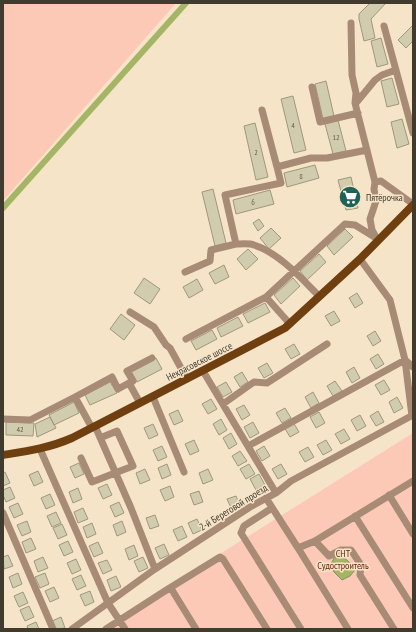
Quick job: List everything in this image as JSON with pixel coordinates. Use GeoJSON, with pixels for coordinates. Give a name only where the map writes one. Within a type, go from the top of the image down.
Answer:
{"type":"FeatureCollection","features":[{"type":"Feature","properties":{"kind":"main road","name":"Некрасовское шоссе"},"geometry":{"type":"LineString","coordinates":[[3,455],[40,449],[60,443],[153,397],[285,328],[360,259],[377,239],[413,205]]}},
{"type":"Feature","properties":{"kind":"street"},"geometry":{"type":"LineString","coordinates":[[351,23],[352,75],[356,93],[355,103],[375,182],[374,189],[376,201],[370,219],[372,230],[377,239]]}},
{"type":"Feature","properties":{"kind":"street"},"geometry":{"type":"LineString","coordinates":[[384,26],[413,133]]}},
{"type":"Feature","properties":{"kind":"street"},"geometry":{"type":"LineString","coordinates":[[355,103],[375,80],[382,75],[396,70]]}},
{"type":"Feature","properties":{"kind":"street"},"geometry":{"type":"LineString","coordinates":[[312,87],[320,122],[358,113]]}},
{"type":"Feature","properties":{"kind":"street"},"geometry":{"type":"LineString","coordinates":[[236,244],[225,195],[281,183],[262,110]]}},
{"type":"Feature","properties":{"kind":"street"},"geometry":{"type":"LineString","coordinates":[[277,168],[311,158],[327,158],[367,150]]}},
{"type":"Feature","properties":{"kind":"street"},"geometry":{"type":"LineString","coordinates":[[375,182],[381,181],[413,205]]}},
{"type":"Feature","properties":{"kind":"street"},"geometry":{"type":"LineString","coordinates":[[186,339],[266,297],[345,224],[355,225],[377,239]]}},
{"type":"Feature","properties":{"kind":"street"},"geometry":{"type":"LineString","coordinates":[[185,272],[210,261],[211,250],[236,244],[254,245],[269,252],[294,271],[319,296]]}},
{"type":"Feature","properties":{"kind":"street"},"geometry":{"type":"LineString","coordinates":[[360,259],[390,300],[405,360],[412,416]]}},
{"type":"Feature","properties":{"kind":"street"},"geometry":{"type":"LineString","coordinates":[[266,297],[290,324]]}},
{"type":"Feature","properties":{"kind":"street"},"geometry":{"type":"LineString","coordinates":[[130,312],[154,327],[166,345],[170,348],[187,379]]}},
{"type":"Feature","properties":{"kind":"street"},"geometry":{"type":"LineString","coordinates":[[223,404],[254,382],[267,383],[327,344]]}},
{"type":"Feature","properties":{"kind":"street"},"geometry":{"type":"LineString","coordinates":[[3,419],[30,420],[112,377],[118,389],[133,381],[127,371],[152,358]]}},
{"type":"Feature","properties":{"kind":"street"},"geometry":{"type":"LineString","coordinates":[[405,360],[413,367]]}},
{"type":"Feature","properties":{"kind":"street"},"geometry":{"type":"LineString","coordinates":[[248,446],[405,360]]}},
{"type":"Feature","properties":{"kind":"street"},"geometry":{"type":"LineString","coordinates":[[203,371],[276,492]]}},
{"type":"Feature","properties":{"kind":"street"},"geometry":{"type":"LineString","coordinates":[[129,383],[140,403]]}},
{"type":"Feature","properties":{"kind":"street"},"geometry":{"type":"LineString","coordinates":[[75,397],[100,438],[131,508],[155,569]]}},
{"type":"Feature","properties":{"kind":"street"},"geometry":{"type":"LineString","coordinates":[[153,397],[184,472]]}},
{"type":"Feature","properties":{"kind":"street","name":"2-й Береговой проезд"},"geometry":{"type":"LineString","coordinates":[[72,629],[155,569],[250,507],[291,482],[412,416]]}},
{"type":"Feature","properties":{"kind":"street"},"geometry":{"type":"LineString","coordinates":[[81,458],[92,482],[133,466],[118,431],[100,438]]}},
{"type":"Feature","properties":{"kind":"street"},"geometry":{"type":"LineString","coordinates":[[40,449],[108,603],[125,629]]}},
{"type":"Feature","properties":{"kind":"street"},"geometry":{"type":"LineString","coordinates":[[298,548],[315,541],[413,481]]}},
{"type":"Feature","properties":{"kind":"street"},"geometry":{"type":"LineString","coordinates":[[389,495],[413,534]]}},
{"type":"Feature","properties":{"kind":"street"},"geometry":{"type":"LineString","coordinates":[[266,498],[348,629]]}},
{"type":"Feature","properties":{"kind":"street"},"geometry":{"type":"LineString","coordinates":[[272,508],[244,526],[241,533],[301,629]]}},
{"type":"Feature","properties":{"kind":"street"},"geometry":{"type":"LineString","coordinates":[[3,513],[53,629]]}},
{"type":"Feature","properties":{"kind":"street"},"geometry":{"type":"LineString","coordinates":[[355,516],[413,608]]}},
{"type":"Feature","properties":{"kind":"street"},"geometry":{"type":"LineString","coordinates":[[315,541],[329,556],[341,550],[351,550],[361,565],[360,575],[394,629]]}},
{"type":"Feature","properties":{"kind":"street"},"geometry":{"type":"LineString","coordinates":[[106,629],[220,558],[223,559],[267,629]]}},
{"type":"Feature","properties":{"kind":"street"},"geometry":{"type":"LineString","coordinates":[[168,589],[172,590],[196,629]]}},
{"type":"Feature","properties":{"kind":"green space"},"geometry":{"type":"Polygon","coordinates":[[[3,3],[176,3],[3,201],[3,3]]]}},
{"type":"Feature","properties":{"kind":"green space","name":"СНТ Судостроитель"},"geometry":{"type":"Polygon","coordinates":[[[413,433],[413,629],[100,629],[413,433]]]}},
{"type":"Feature","properties":{"kind":"shaded area"},"geometry":{"type":"Polygon","coordinates":[[[341,555],[355,570],[350,576],[342,580],[334,572],[331,564],[334,558],[341,555]]]}},
{"type":"Feature","properties":{"kind":"building"},"geometry":{"type":"Polygon","coordinates":[[[370,3],[386,3],[371,19],[375,38],[364,41],[359,14],[370,3]]]}},
{"type":"Feature","properties":{"kind":"building"},"geometry":{"type":"Polygon","coordinates":[[[413,25],[413,41],[406,48],[398,40],[413,25]]]}},
{"type":"Feature","properties":{"kind":"building"},"geometry":{"type":"Polygon","coordinates":[[[381,38],[388,64],[377,67],[371,41],[381,38]]]}},
{"type":"Feature","properties":{"kind":"building"},"geometry":{"type":"Polygon","coordinates":[[[392,78],[399,104],[387,107],[381,81],[392,78]]]}},
{"type":"Feature","properties":{"kind":"building"},"geometry":{"type":"Polygon","coordinates":[[[326,81],[334,116],[323,119],[315,84],[326,81]]]}},
{"type":"Feature","properties":{"kind":"building"},"geometry":{"type":"Polygon","coordinates":[[[293,96],[306,150],[294,153],[281,99],[293,96]]]}},
{"type":"Feature","properties":{"kind":"building"},"geometry":{"type":"Polygon","coordinates":[[[402,119],[409,144],[397,148],[391,122],[402,119]]]}},
{"type":"Feature","properties":{"kind":"building"},"geometry":{"type":"Polygon","coordinates":[[[338,120],[346,151],[333,154],[325,124],[338,120]]]}},
{"type":"Feature","properties":{"kind":"building"},"geometry":{"type":"Polygon","coordinates":[[[255,123],[268,177],[256,180],[244,126],[255,123]]]}},
{"type":"Feature","properties":{"kind":"building"},"geometry":{"type":"Polygon","coordinates":[[[315,165],[319,178],[287,187],[284,173],[315,165]]]}},
{"type":"Feature","properties":{"kind":"building"},"geometry":{"type":"Polygon","coordinates":[[[351,177],[358,208],[346,210],[338,180],[351,177]]]}},
{"type":"Feature","properties":{"kind":"building"},"geometry":{"type":"Polygon","coordinates":[[[213,189],[226,243],[215,246],[202,192],[213,189]]]}},
{"type":"Feature","properties":{"kind":"building"},"geometry":{"type":"Polygon","coordinates":[[[270,190],[274,204],[236,214],[233,200],[270,190]]]}},
{"type":"Feature","properties":{"kind":"building"},"geometry":{"type":"Polygon","coordinates":[[[259,219],[264,226],[258,231],[253,223],[259,219]]]}},
{"type":"Feature","properties":{"kind":"building"},"geometry":{"type":"Polygon","coordinates":[[[271,228],[281,238],[269,249],[260,238],[271,228]]]}},
{"type":"Feature","properties":{"kind":"building"},"geometry":{"type":"Polygon","coordinates":[[[345,229],[353,237],[334,255],[327,246],[345,229]]]}},
{"type":"Feature","properties":{"kind":"building"},"geometry":{"type":"Polygon","coordinates":[[[248,249],[258,259],[246,270],[237,259],[248,249]]]}},
{"type":"Feature","properties":{"kind":"building"},"geometry":{"type":"Polygon","coordinates":[[[319,254],[326,262],[307,280],[300,271],[319,254]]]}},
{"type":"Feature","properties":{"kind":"building"},"geometry":{"type":"Polygon","coordinates":[[[224,265],[229,277],[215,284],[209,273],[224,265]]]}},
{"type":"Feature","properties":{"kind":"building"},"geometry":{"type":"Polygon","coordinates":[[[144,278],[160,289],[150,304],[134,293],[144,278]]]}},
{"type":"Feature","properties":{"kind":"building"},"geometry":{"type":"Polygon","coordinates":[[[293,278],[300,286],[281,304],[274,295],[293,278]]]}},
{"type":"Feature","properties":{"kind":"building"},"geometry":{"type":"Polygon","coordinates":[[[197,279],[203,290],[189,298],[183,287],[197,279]]]}},
{"type":"Feature","properties":{"kind":"building"},"geometry":{"type":"Polygon","coordinates":[[[357,293],[363,303],[355,308],[349,298],[357,293]]]}},
{"type":"Feature","properties":{"kind":"building"},"geometry":{"type":"Polygon","coordinates":[[[265,303],[270,312],[248,323],[243,314],[265,303]]]}},
{"type":"Feature","properties":{"kind":"building"},"geometry":{"type":"Polygon","coordinates":[[[334,311],[340,321],[331,326],[325,316],[334,311]]]}},
{"type":"Feature","properties":{"kind":"building"},"geometry":{"type":"Polygon","coordinates":[[[121,314],[135,325],[124,340],[110,329],[121,314]]]}},
{"type":"Feature","properties":{"kind":"building"},"geometry":{"type":"Polygon","coordinates":[[[238,317],[243,326],[221,337],[217,328],[238,317]]]}},
{"type":"Feature","properties":{"kind":"building"},"geometry":{"type":"Polygon","coordinates":[[[212,330],[217,339],[196,350],[191,341],[212,330]]]}},
{"type":"Feature","properties":{"kind":"building"},"geometry":{"type":"Polygon","coordinates":[[[375,331],[381,341],[373,346],[367,336],[375,331]]]}},
{"type":"Feature","properties":{"kind":"building"},"geometry":{"type":"Polygon","coordinates":[[[294,344],[300,354],[291,359],[285,349],[294,344]]]}},
{"type":"Feature","properties":{"kind":"building"},"geometry":{"type":"Polygon","coordinates":[[[378,354],[384,364],[376,369],[370,359],[378,354]]]}},
{"type":"Feature","properties":{"kind":"building"},"geometry":{"type":"Polygon","coordinates":[[[156,358],[162,369],[137,382],[131,371],[156,358]]]}},
{"type":"Feature","properties":{"kind":"building"},"geometry":{"type":"Polygon","coordinates":[[[267,363],[273,373],[264,378],[258,368],[267,363]]]}},
{"type":"Feature","properties":{"kind":"building"},"geometry":{"type":"Polygon","coordinates":[[[354,367],[360,378],[352,383],[346,372],[354,367]]]}},
{"type":"Feature","properties":{"kind":"building"},"geometry":{"type":"Polygon","coordinates":[[[242,372],[248,382],[240,387],[234,377],[242,372]]]}},
{"type":"Feature","properties":{"kind":"building"},"geometry":{"type":"Polygon","coordinates":[[[384,380],[390,390],[381,395],[375,385],[384,380]]]}},
{"type":"Feature","properties":{"kind":"building"},"geometry":{"type":"Polygon","coordinates":[[[335,381],[342,391],[333,396],[327,386],[335,381]]]}},
{"type":"Feature","properties":{"kind":"building"},"geometry":{"type":"Polygon","coordinates":[[[110,382],[117,393],[90,405],[85,395],[110,382]]]}},
{"type":"Feature","properties":{"kind":"building"},"geometry":{"type":"Polygon","coordinates":[[[226,382],[232,392],[223,397],[217,387],[226,382]]]}},
{"type":"Feature","properties":{"kind":"building"},"geometry":{"type":"Polygon","coordinates":[[[313,392],[319,403],[311,408],[305,397],[313,392]]]}},
{"type":"Feature","properties":{"kind":"building"},"geometry":{"type":"Polygon","coordinates":[[[397,397],[403,408],[394,413],[389,402],[397,397]]]}},
{"type":"Feature","properties":{"kind":"building"},"geometry":{"type":"Polygon","coordinates":[[[211,399],[217,409],[208,414],[202,404],[211,399]]]}},
{"type":"Feature","properties":{"kind":"building"},"geometry":{"type":"Polygon","coordinates":[[[74,402],[79,413],[54,425],[49,415],[74,402]]]}},
{"type":"Feature","properties":{"kind":"building"},"geometry":{"type":"Polygon","coordinates":[[[244,405],[250,415],[242,420],[236,409],[244,405]]]}},
{"type":"Feature","properties":{"kind":"building"},"geometry":{"type":"Polygon","coordinates":[[[285,408],[291,418],[282,423],[276,413],[285,408]]]}},
{"type":"Feature","properties":{"kind":"building"},"geometry":{"type":"Polygon","coordinates":[[[178,410],[183,421],[174,425],[169,414],[178,410]]]}},
{"type":"Feature","properties":{"kind":"building"},"geometry":{"type":"Polygon","coordinates":[[[378,411],[384,422],[376,426],[370,416],[378,411]]]}},
{"type":"Feature","properties":{"kind":"building"},"geometry":{"type":"Polygon","coordinates":[[[319,412],[325,423],[316,428],[310,417],[319,412]]]}},
{"type":"Feature","properties":{"kind":"building"},"geometry":{"type":"Polygon","coordinates":[[[360,415],[366,426],[357,431],[351,420],[360,415]]]}},
{"type":"Feature","properties":{"kind":"building"},"geometry":{"type":"Polygon","coordinates":[[[50,417],[56,428],[37,437],[35,424],[50,417]]]}},
{"type":"Feature","properties":{"kind":"building"},"geometry":{"type":"Polygon","coordinates":[[[221,419],[227,430],[219,435],[213,424],[221,419]]]}},
{"type":"Feature","properties":{"kind":"building"},"geometry":{"type":"Polygon","coordinates":[[[6,422],[34,423],[33,436],[6,435],[6,422]]]}},
{"type":"Feature","properties":{"kind":"building"},"geometry":{"type":"Polygon","coordinates":[[[253,422],[259,433],[250,438],[244,427],[253,422]]]}},
{"type":"Feature","properties":{"kind":"building"},"geometry":{"type":"Polygon","coordinates":[[[293,422],[299,432],[290,437],[284,427],[293,422]]]}},
{"type":"Feature","properties":{"kind":"building"},"geometry":{"type":"Polygon","coordinates":[[[153,424],[158,435],[149,439],[144,428],[153,424]]]}},
{"type":"Feature","properties":{"kind":"building"},"geometry":{"type":"Polygon","coordinates":[[[344,429],[350,439],[341,444],[335,434],[344,429]]]}},
{"type":"Feature","properties":{"kind":"building"},"geometry":{"type":"Polygon","coordinates":[[[231,433],[237,444],[229,449],[223,438],[231,433]]]}},
{"type":"Feature","properties":{"kind":"building"},"geometry":{"type":"Polygon","coordinates":[[[194,440],[199,451],[190,455],[185,444],[194,440]]]}},
{"type":"Feature","properties":{"kind":"building"},"geometry":{"type":"Polygon","coordinates":[[[326,440],[332,450],[323,455],[317,445],[326,440]]]}},
{"type":"Feature","properties":{"kind":"building"},"geometry":{"type":"Polygon","coordinates":[[[162,446],[167,457],[158,461],[153,450],[162,446]]]}},
{"type":"Feature","properties":{"kind":"building"},"geometry":{"type":"Polygon","coordinates":[[[264,446],[270,456],[262,461],[256,451],[264,446]]]}},
{"type":"Feature","properties":{"kind":"building"},"geometry":{"type":"Polygon","coordinates":[[[308,447],[314,457],[305,462],[299,452],[308,447]]]}},
{"type":"Feature","properties":{"kind":"building"},"geometry":{"type":"Polygon","coordinates":[[[240,451],[247,461],[238,466],[232,456],[240,451]]]}},
{"type":"Feature","properties":{"kind":"building"},"geometry":{"type":"Polygon","coordinates":[[[79,463],[84,474],[75,478],[70,467],[79,463]]]}},
{"type":"Feature","properties":{"kind":"building"},"geometry":{"type":"Polygon","coordinates":[[[167,464],[171,475],[162,479],[158,468],[167,464]]]}},
{"type":"Feature","properties":{"kind":"building"},"geometry":{"type":"Polygon","coordinates":[[[249,464],[255,474],[246,479],[240,469],[249,464]]]}},
{"type":"Feature","properties":{"kind":"building"},"geometry":{"type":"Polygon","coordinates":[[[281,464],[287,474],[278,479],[272,469],[281,464]]]}},
{"type":"Feature","properties":{"kind":"building"},"geometry":{"type":"Polygon","coordinates":[[[145,469],[150,480],[140,484],[136,473],[145,469]]]}},
{"type":"Feature","properties":{"kind":"building"},"geometry":{"type":"Polygon","coordinates":[[[208,469],[213,480],[203,484],[199,473],[208,469]]]}},
{"type":"Feature","properties":{"kind":"building"},"geometry":{"type":"Polygon","coordinates":[[[38,471],[43,482],[34,486],[29,475],[38,471]]]}},
{"type":"Feature","properties":{"kind":"building"},"geometry":{"type":"Polygon","coordinates":[[[5,472],[10,483],[3,486],[3,473],[5,472]]]}},
{"type":"Feature","properties":{"kind":"building"},"geometry":{"type":"Polygon","coordinates":[[[259,474],[265,485],[256,490],[250,479],[259,474]]]}},
{"type":"Feature","properties":{"kind":"building"},"geometry":{"type":"Polygon","coordinates":[[[107,484],[112,495],[103,499],[98,488],[107,484]]]}},
{"type":"Feature","properties":{"kind":"building"},"geometry":{"type":"Polygon","coordinates":[[[170,486],[174,497],[165,501],[160,490],[170,486]]]}},
{"type":"Feature","properties":{"kind":"building"},"geometry":{"type":"Polygon","coordinates":[[[10,487],[15,498],[6,502],[3,495],[3,490],[10,487]]]}},
{"type":"Feature","properties":{"kind":"building"},"geometry":{"type":"Polygon","coordinates":[[[78,488],[82,499],[73,503],[69,492],[78,488]]]}},
{"type":"Feature","properties":{"kind":"building"},"geometry":{"type":"Polygon","coordinates":[[[199,491],[203,502],[194,505],[190,494],[199,491]]]}},
{"type":"Feature","properties":{"kind":"building"},"geometry":{"type":"Polygon","coordinates":[[[50,494],[55,505],[46,509],[41,498],[50,494]]]}},
{"type":"Feature","properties":{"kind":"building"},"geometry":{"type":"Polygon","coordinates":[[[236,496],[241,507],[232,510],[227,499],[236,496]]]}},
{"type":"Feature","properties":{"kind":"building"},"geometry":{"type":"Polygon","coordinates":[[[119,502],[124,513],[115,517],[110,506],[119,502]]]}},
{"type":"Feature","properties":{"kind":"building"},"geometry":{"type":"Polygon","coordinates":[[[18,503],[23,514],[14,518],[9,507],[18,503]]]}},
{"type":"Feature","properties":{"kind":"building"},"geometry":{"type":"Polygon","coordinates":[[[83,508],[88,519],[78,523],[74,512],[83,508]]]}},
{"type":"Feature","properties":{"kind":"building"},"geometry":{"type":"Polygon","coordinates":[[[56,512],[61,523],[52,527],[47,516],[56,512]]]}},
{"type":"Feature","properties":{"kind":"building"},"geometry":{"type":"Polygon","coordinates":[[[155,515],[159,526],[150,529],[146,518],[155,515]]]}},
{"type":"Feature","properties":{"kind":"building"},"geometry":{"type":"Polygon","coordinates":[[[197,519],[202,530],[193,534],[188,523],[197,519]]]}},
{"type":"Feature","properties":{"kind":"building"},"geometry":{"type":"Polygon","coordinates":[[[27,521],[31,532],[22,536],[17,525],[27,521]]]}},
{"type":"Feature","properties":{"kind":"building"},"geometry":{"type":"Polygon","coordinates":[[[122,521],[126,532],[117,536],[113,525],[122,521]]]}},
{"type":"Feature","properties":{"kind":"building"},"geometry":{"type":"Polygon","coordinates":[[[92,523],[96,534],[87,538],[83,527],[92,523]]]}},
{"type":"Feature","properties":{"kind":"building"},"geometry":{"type":"Polygon","coordinates":[[[62,524],[67,535],[58,539],[53,528],[62,524]]]}},
{"type":"Feature","properties":{"kind":"building"},"geometry":{"type":"Polygon","coordinates":[[[182,526],[187,537],[178,541],[173,530],[182,526]]]}},
{"type":"Feature","properties":{"kind":"building"},"geometry":{"type":"Polygon","coordinates":[[[31,538],[36,549],[26,553],[22,542],[31,538]]]}},
{"type":"Feature","properties":{"kind":"building"},"geometry":{"type":"Polygon","coordinates":[[[68,541],[73,552],[64,556],[59,545],[68,541]]]}},
{"type":"Feature","properties":{"kind":"building"},"geometry":{"type":"Polygon","coordinates":[[[98,542],[103,553],[94,557],[89,546],[98,542]]]}},
{"type":"Feature","properties":{"kind":"building"},"geometry":{"type":"Polygon","coordinates":[[[164,544],[169,555],[160,559],[155,548],[164,544]]]}},
{"type":"Feature","properties":{"kind":"building"},"geometry":{"type":"Polygon","coordinates":[[[134,545],[138,556],[129,560],[125,549],[134,545]]]}},
{"type":"Feature","properties":{"kind":"building"},"geometry":{"type":"Polygon","coordinates":[[[8,555],[13,566],[4,569],[3,557],[8,555]]]}},
{"type":"Feature","properties":{"kind":"building"},"geometry":{"type":"Polygon","coordinates":[[[43,557],[48,568],[38,572],[34,561],[43,557]]]}},
{"type":"Feature","properties":{"kind":"building"},"geometry":{"type":"Polygon","coordinates":[[[143,557],[148,568],[139,572],[134,561],[143,557]]]}},
{"type":"Feature","properties":{"kind":"building"},"geometry":{"type":"Polygon","coordinates":[[[76,559],[81,570],[72,574],[67,563],[76,559]]]}},
{"type":"Feature","properties":{"kind":"building"},"geometry":{"type":"Polygon","coordinates":[[[107,560],[112,570],[103,574],[98,563],[107,560]]]}},
{"type":"Feature","properties":{"kind":"building"},"geometry":{"type":"Polygon","coordinates":[[[18,573],[22,584],[13,588],[9,577],[18,573]]]}},
{"type":"Feature","properties":{"kind":"building"},"geometry":{"type":"Polygon","coordinates":[[[45,573],[49,584],[40,588],[35,577],[45,573]]]}},
{"type":"Feature","properties":{"kind":"building"},"geometry":{"type":"Polygon","coordinates":[[[81,575],[86,586],[77,590],[72,579],[81,575]]]}},
{"type":"Feature","properties":{"kind":"building"},"geometry":{"type":"Polygon","coordinates":[[[116,576],[121,587],[111,591],[107,580],[116,576]]]}},
{"type":"Feature","properties":{"kind":"building"},"geometry":{"type":"Polygon","coordinates":[[[54,587],[59,598],[50,602],[45,591],[54,587]]]}},
{"type":"Feature","properties":{"kind":"building"},"geometry":{"type":"Polygon","coordinates":[[[90,591],[94,602],[85,606],[80,595],[90,591]]]}},
{"type":"Feature","properties":{"kind":"building"},"geometry":{"type":"Polygon","coordinates":[[[23,592],[28,603],[19,607],[14,596],[23,592]]]}},
{"type":"Feature","properties":{"kind":"building"},"geometry":{"type":"Polygon","coordinates":[[[29,606],[34,617],[25,621],[20,610],[29,606]]]}},
{"type":"Feature","properties":{"kind":"building"},"geometry":{"type":"Polygon","coordinates":[[[61,617],[65,628],[55,629],[52,621],[61,617]]]}},
{"type":"Feature","properties":{"kind":"building"},"geometry":{"type":"Polygon","coordinates":[[[36,622],[39,629],[28,629],[27,626],[36,622]]]}},
{"type":"Feature","properties":{"kind":"waterway"},"geometry":{"type":"LineString","coordinates":[[3,208],[186,3]]}},
{"type":"Feature","properties":{"kind":"place","name":"Пятёрочка"},"geometry":{"type":"Point","coordinates":[350,197]}}]}
